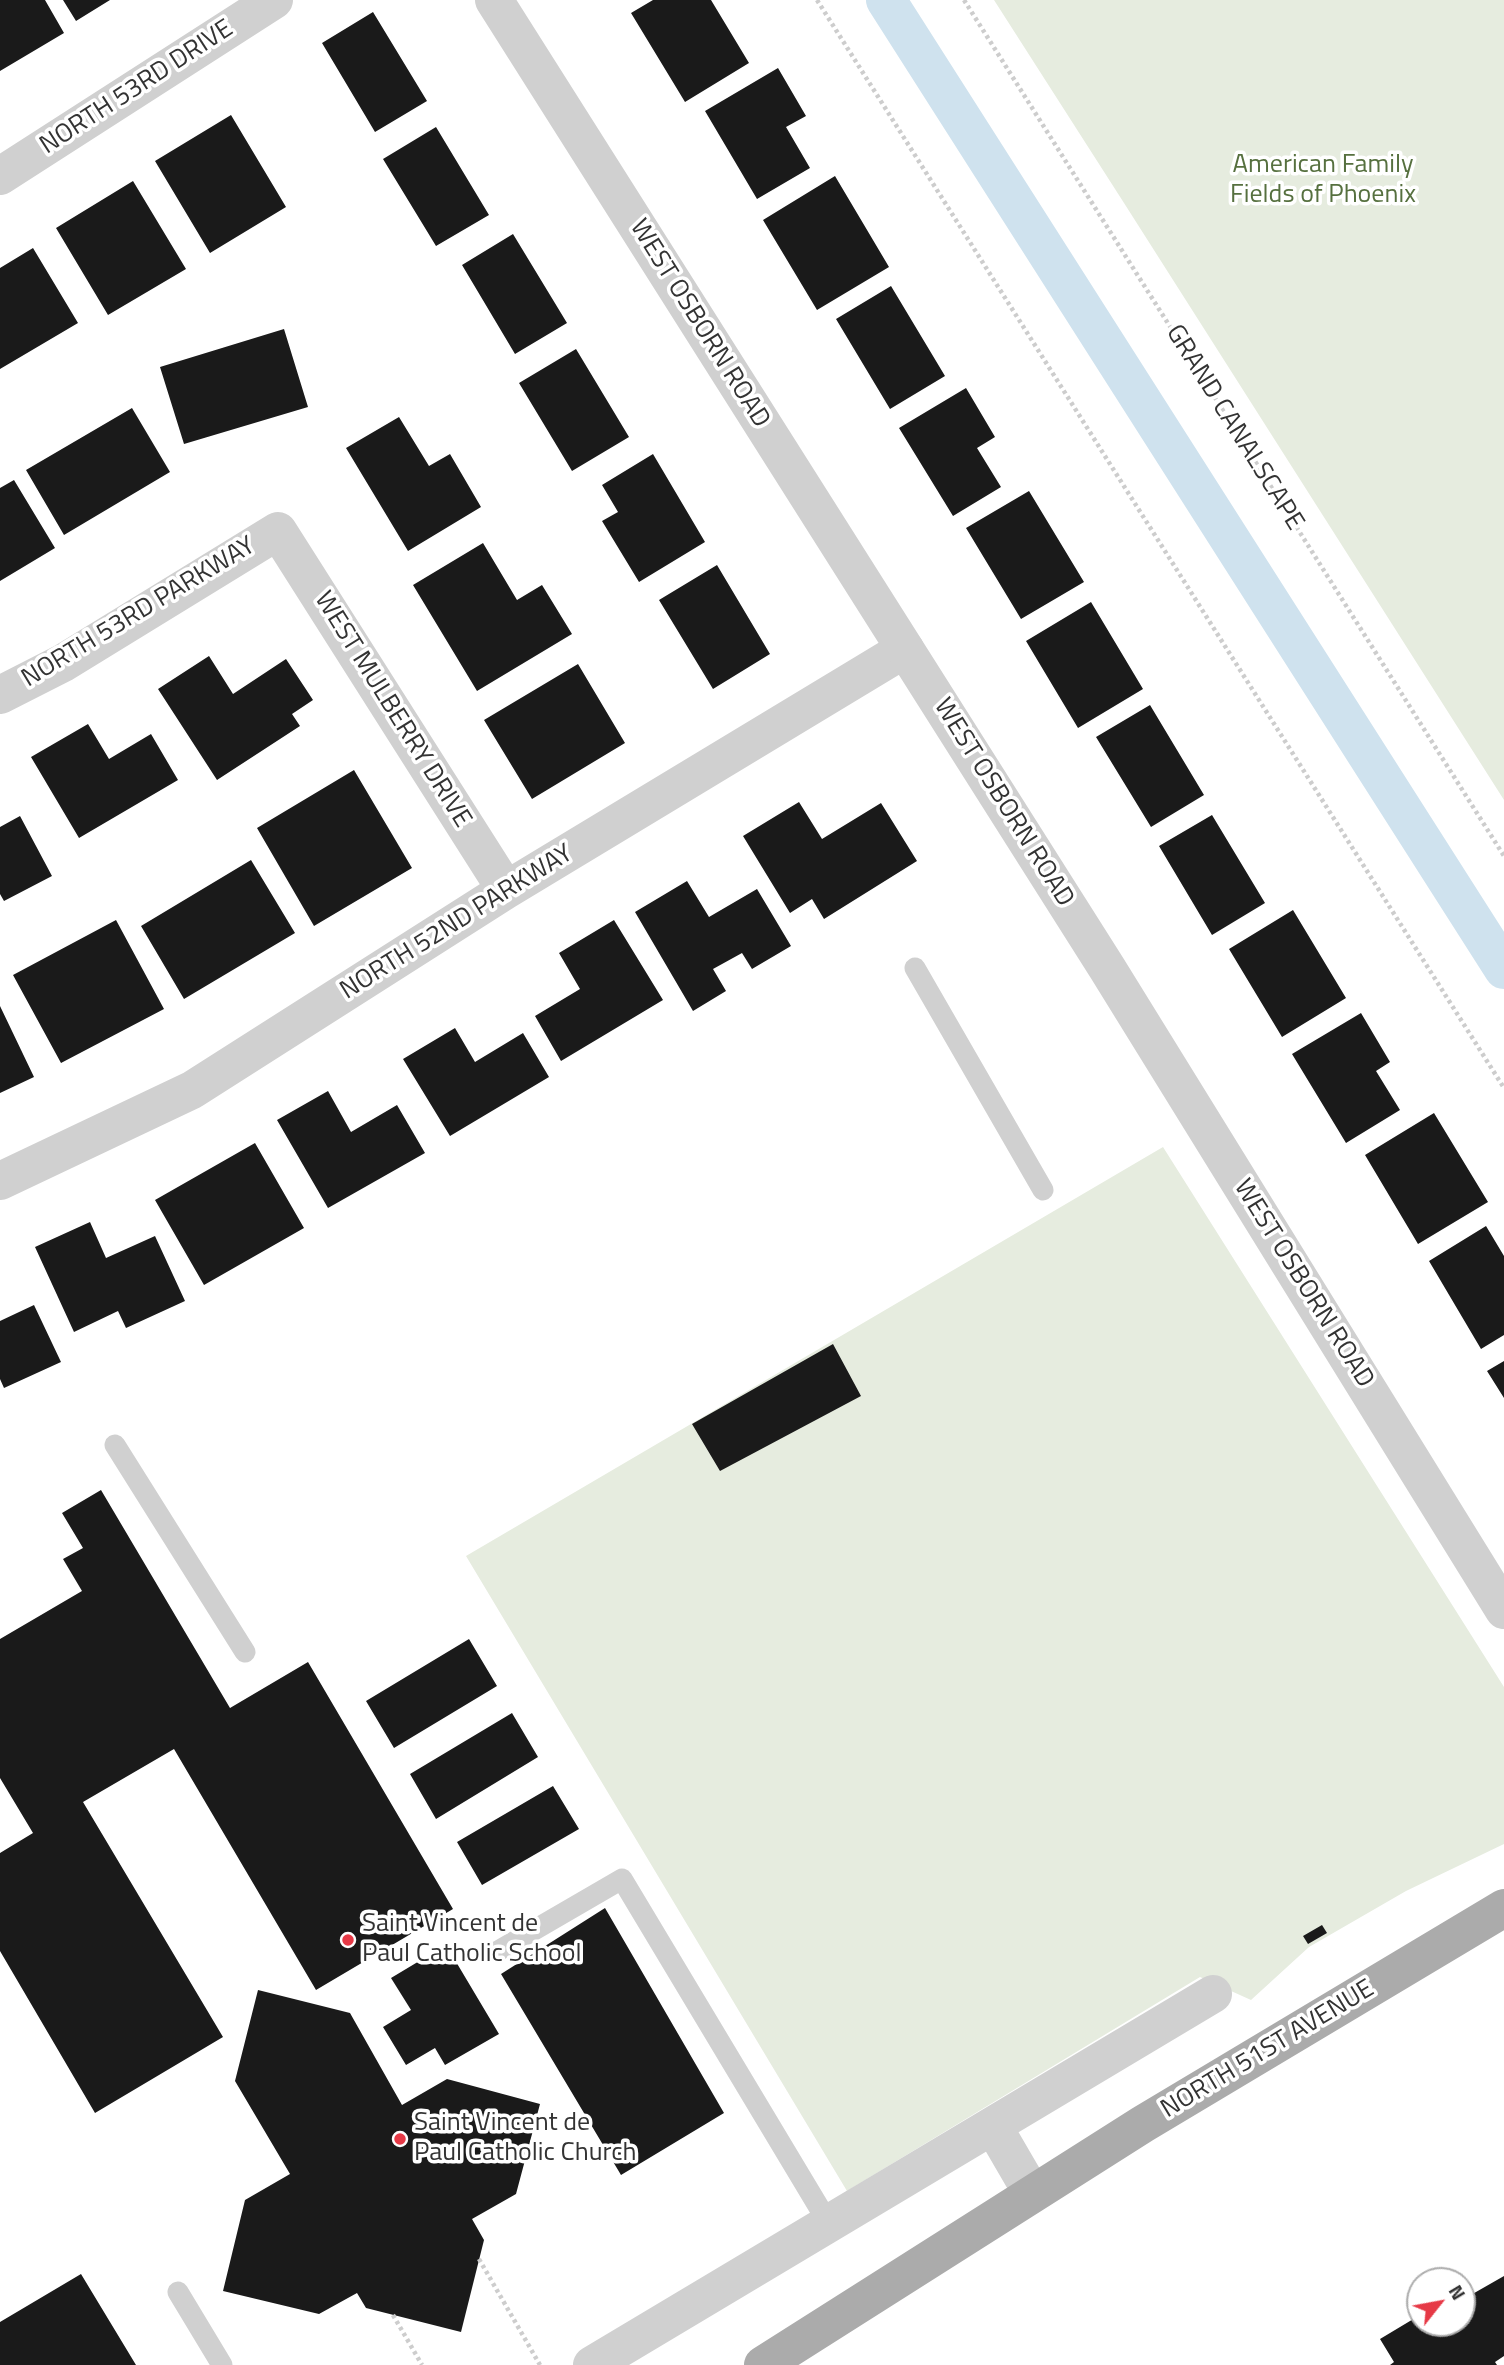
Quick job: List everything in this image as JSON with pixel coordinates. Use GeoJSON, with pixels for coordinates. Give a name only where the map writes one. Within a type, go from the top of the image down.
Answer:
{"type":"FeatureCollection","features":[{"type":"Feature","properties":{"kind":"main road","name":"NORTH 51ST AVENUE"},"geometry":{"type":"LineString","coordinates":[[763,2365],[1032,2193],[1504,1908]]}},
{"type":"Feature","properties":{"kind":"street","name":"NORTH 53RD DRIVE"},"geometry":{"type":"LineString","coordinates":[[0,176],[274,0]]}},
{"type":"Feature","properties":{"kind":"street","name":"WEST OSBORN ROAD"},"geometry":{"type":"LineString","coordinates":[[494,0],[1143,1025],[1504,1610]]}},
{"type":"Feature","properties":{"kind":"street","name":"NORTH 53RD PARKWAY"},"geometry":{"type":"LineString","coordinates":[[0,695],[63,663],[278,531]]}},
{"type":"Feature","properties":{"kind":"street","name":"WEST MULBERRY DRIVE"},"geometry":{"type":"LineString","coordinates":[[278,531],[506,890]]}},
{"type":"Feature","properties":{"kind":"street","name":"NORTH 52ND PARKWAY"},"geometry":{"type":"LineString","coordinates":[[0,1181],[192,1090],[506,890],[905,649]]}},
{"type":"Feature","properties":{"kind":"street"},"geometry":{"type":"LineString","coordinates":[[592,2365],[1213,1994]]}},
{"type":"Feature","properties":{"kind":"street"},"geometry":{"type":"LineString","coordinates":[[993,2126],[1032,2193]]}},
{"type":"Feature","properties":{"kind":"lane"},"geometry":{"type":"LineString","coordinates":[[915,968],[1043,1190]]}},
{"type":"Feature","properties":{"kind":"lane"},"geometry":{"type":"LineString","coordinates":[[114,1445],[245,1652]]}},
{"type":"Feature","properties":{"kind":"lane"},"geometry":{"type":"LineString","coordinates":[[498,1951],[622,1879],[829,2224]]}},
{"type":"Feature","properties":{"kind":"lane"},"geometry":{"type":"LineString","coordinates":[[178,2291],[222,2365]]}},
{"type":"Feature","properties":{"kind":"path"},"geometry":{"type":"LineString","coordinates":[[817,0],[1504,1088]]}},
{"type":"Feature","properties":{"kind":"path","name":"GRAND CANALSCAPE"},"geometry":{"type":"LineString","coordinates":[[964,0],[1504,856]]}},
{"type":"Feature","properties":{"kind":"path"},"geometry":{"type":"LineString","coordinates":[[479,2259],[540,2365]]}},
{"type":"Feature","properties":{"kind":"path"},"geometry":{"type":"LineString","coordinates":[[393,2315],[422,2365]]}},
{"type":"Feature","properties":{"kind":"green space","name":"American Family Fields of Phoenix"},"geometry":{"type":"Polygon","coordinates":[[[994,0],[1504,0],[1504,800],[1124,203],[994,0]]]}},
{"type":"Feature","properties":{"kind":"green space"},"geometry":{"type":"Polygon","coordinates":[[[1163,1147],[1504,1687],[1504,1844],[1406,1891],[1309,1947],[1251,2000],[1200,1977],[847,2191],[466,1556],[1163,1147]]]}},
{"type":"Feature","properties":{"kind":"building"},"geometry":{"type":"Polygon","coordinates":[[[0,0],[45,0],[64,33],[0,71],[0,0]]]}},
{"type":"Feature","properties":{"kind":"building"},"geometry":{"type":"Polygon","coordinates":[[[63,0],[110,0],[76,21],[63,0]]]}},
{"type":"Feature","properties":{"kind":"building"},"geometry":{"type":"Polygon","coordinates":[[[653,0],[711,0],[749,63],[685,102],[631,13],[653,0]]]}},
{"type":"Feature","properties":{"kind":"building"},"geometry":{"type":"Polygon","coordinates":[[[373,12],[427,101],[375,132],[322,43],[373,12]]]}},
{"type":"Feature","properties":{"kind":"building"},"geometry":{"type":"Polygon","coordinates":[[[778,68],[806,116],[786,127],[810,168],[757,199],[705,111],[778,68]]]}},
{"type":"Feature","properties":{"kind":"building"},"geometry":{"type":"Polygon","coordinates":[[[231,115],[286,207],[210,253],[155,161],[231,115]]]}},
{"type":"Feature","properties":{"kind":"building"},"geometry":{"type":"Polygon","coordinates":[[[436,127],[489,215],[436,246],[383,159],[436,127]]]}},
{"type":"Feature","properties":{"kind":"building"},"geometry":{"type":"Polygon","coordinates":[[[835,176],[889,267],[817,310],[763,220],[835,176]]]}},
{"type":"Feature","properties":{"kind":"building"},"geometry":{"type":"Polygon","coordinates":[[[133,181],[186,269],[108,315],[56,228],[133,181]]]}},
{"type":"Feature","properties":{"kind":"building"},"geometry":{"type":"Polygon","coordinates":[[[513,234],[567,323],[515,354],[462,265],[513,234]]]}},
{"type":"Feature","properties":{"kind":"building"},"geometry":{"type":"Polygon","coordinates":[[[33,248],[78,323],[0,369],[0,268],[33,248]]]}},
{"type":"Feature","properties":{"kind":"building"},"geometry":{"type":"Polygon","coordinates":[[[891,286],[945,376],[890,409],[836,319],[891,286]]]}},
{"type":"Feature","properties":{"kind":"building"},"geometry":{"type":"Polygon","coordinates":[[[284,329],[308,407],[184,444],[160,367],[284,329]]]}},
{"type":"Feature","properties":{"kind":"building"},"geometry":{"type":"Polygon","coordinates":[[[576,349],[629,437],[572,471],[519,383],[576,349]]]}},
{"type":"Feature","properties":{"kind":"building"},"geometry":{"type":"Polygon","coordinates":[[[966,388],[995,437],[977,448],[1001,487],[953,516],[899,428],[966,388]]]}},
{"type":"Feature","properties":{"kind":"building"},"geometry":{"type":"Polygon","coordinates":[[[132,408],[170,472],[64,535],[26,470],[132,408]]]}},
{"type":"Feature","properties":{"kind":"building"},"geometry":{"type":"Polygon","coordinates":[[[399,417],[429,466],[450,454],[481,507],[408,551],[346,448],[399,417]]]}},
{"type":"Feature","properties":{"kind":"building"},"geometry":{"type":"Polygon","coordinates":[[[653,454],[705,542],[639,582],[602,521],[618,512],[602,485],[653,454]]]}},
{"type":"Feature","properties":{"kind":"building"},"geometry":{"type":"Polygon","coordinates":[[[14,480],[55,548],[0,581],[0,488],[14,480]]]}},
{"type":"Feature","properties":{"kind":"building"},"geometry":{"type":"Polygon","coordinates":[[[1029,491],[1084,582],[1021,619],[966,528],[1029,491]]]}},
{"type":"Feature","properties":{"kind":"building"},"geometry":{"type":"Polygon","coordinates":[[[483,543],[517,600],[542,585],[572,634],[477,691],[413,585],[483,543]]]}},
{"type":"Feature","properties":{"kind":"building"},"geometry":{"type":"Polygon","coordinates":[[[717,565],[770,654],[713,689],[659,600],[717,565]]]}},
{"type":"Feature","properties":{"kind":"building"},"geometry":{"type":"Polygon","coordinates":[[[1091,602],[1143,689],[1078,728],[1026,641],[1091,602]]]}},
{"type":"Feature","properties":{"kind":"building"},"geometry":{"type":"Polygon","coordinates":[[[209,656],[233,694],[286,659],[313,700],[292,714],[300,726],[217,780],[158,689],[209,656]]]}},
{"type":"Feature","properties":{"kind":"building"},"geometry":{"type":"Polygon","coordinates":[[[578,664],[625,743],[532,799],[484,720],[578,664]]]}},
{"type":"Feature","properties":{"kind":"building"},"geometry":{"type":"Polygon","coordinates":[[[1150,705],[1204,795],[1151,827],[1096,737],[1150,705]]]}},
{"type":"Feature","properties":{"kind":"building"},"geometry":{"type":"Polygon","coordinates":[[[88,724],[109,759],[151,734],[178,780],[79,838],[31,757],[88,724]]]}},
{"type":"Feature","properties":{"kind":"building"},"geometry":{"type":"Polygon","coordinates":[[[354,770],[412,868],[314,926],[257,828],[354,770]]]}},
{"type":"Feature","properties":{"kind":"building"},"geometry":{"type":"Polygon","coordinates":[[[799,802],[822,839],[881,803],[917,861],[824,919],[812,899],[790,913],[743,836],[799,802]]]}},
{"type":"Feature","properties":{"kind":"building"},"geometry":{"type":"Polygon","coordinates":[[[1212,815],[1265,903],[1212,935],[1159,846],[1212,815]]]}},
{"type":"Feature","properties":{"kind":"building"},"geometry":{"type":"Polygon","coordinates":[[[20,816],[52,876],[4,901],[0,894],[0,827],[20,816]]]}},
{"type":"Feature","properties":{"kind":"building"},"geometry":{"type":"Polygon","coordinates":[[[251,860],[295,933],[184,999],[141,926],[251,860]]]}},
{"type":"Feature","properties":{"kind":"building"},"geometry":{"type":"Polygon","coordinates":[[[687,881],[709,917],[757,889],[791,946],[752,969],[742,953],[713,969],[726,991],[693,1011],[635,912],[687,881]]]}},
{"type":"Feature","properties":{"kind":"building"},"geometry":{"type":"Polygon","coordinates":[[[1293,910],[1346,998],[1282,1037],[1229,949],[1293,910]]]}},
{"type":"Feature","properties":{"kind":"building"},"geometry":{"type":"Polygon","coordinates":[[[116,920],[164,1009],[61,1063],[13,975],[116,920]]]}},
{"type":"Feature","properties":{"kind":"building"},"geometry":{"type":"Polygon","coordinates":[[[614,920],[663,1000],[561,1061],[535,1016],[580,989],[559,953],[614,920]]]}},
{"type":"Feature","properties":{"kind":"building"},"geometry":{"type":"Polygon","coordinates":[[[0,1006],[34,1077],[0,1093],[0,1006]]]}},
{"type":"Feature","properties":{"kind":"building"},"geometry":{"type":"Polygon","coordinates":[[[1361,1013],[1390,1062],[1376,1071],[1400,1110],[1346,1143],[1292,1054],[1361,1013]]]}},
{"type":"Feature","properties":{"kind":"building"},"geometry":{"type":"Polygon","coordinates":[[[455,1028],[475,1062],[523,1033],[549,1077],[450,1136],[403,1059],[455,1028]]]}},
{"type":"Feature","properties":{"kind":"building"},"geometry":{"type":"Polygon","coordinates":[[[328,1091],[351,1132],[397,1105],[425,1153],[328,1208],[277,1120],[328,1091]]]}},
{"type":"Feature","properties":{"kind":"building"},"geometry":{"type":"Polygon","coordinates":[[[1434,1113],[1488,1202],[1418,1244],[1365,1155],[1434,1113]]]}},
{"type":"Feature","properties":{"kind":"building"},"geometry":{"type":"Polygon","coordinates":[[[255,1143],[304,1228],[204,1285],[155,1200],[255,1143]]]}},
{"type":"Feature","properties":{"kind":"building"},"geometry":{"type":"Polygon","coordinates":[[[90,1222],[106,1258],[155,1236],[185,1301],[126,1328],[118,1311],[74,1332],[35,1247],[90,1222]]]}},
{"type":"Feature","properties":{"kind":"building"},"geometry":{"type":"Polygon","coordinates":[[[1486,1226],[1504,1256],[1504,1335],[1481,1349],[1429,1261],[1486,1226]]]}},
{"type":"Feature","properties":{"kind":"building"},"geometry":{"type":"Polygon","coordinates":[[[34,1305],[61,1362],[4,1388],[0,1379],[0,1321],[34,1305]]]}},
{"type":"Feature","properties":{"kind":"building"},"geometry":{"type":"Polygon","coordinates":[[[833,1344],[861,1396],[720,1471],[692,1424],[833,1344]]]}},
{"type":"Feature","properties":{"kind":"building"},"geometry":{"type":"Polygon","coordinates":[[[1504,1361],[1504,1398],[1487,1371],[1504,1361]]]}},
{"type":"Feature","properties":{"kind":"building"},"geometry":{"type":"Polygon","coordinates":[[[101,1490],[230,1708],[308,1662],[453,1909],[316,1990],[174,1749],[83,1802],[223,2037],[95,2113],[0,1951],[0,1853],[33,1833],[0,1778],[0,1639],[82,1591],[63,1559],[83,1548],[62,1513],[101,1490]]]}},
{"type":"Feature","properties":{"kind":"building"},"geometry":{"type":"Polygon","coordinates":[[[469,1639],[497,1686],[394,1748],[366,1701],[469,1639]]]}},
{"type":"Feature","properties":{"kind":"building"},"geometry":{"type":"Polygon","coordinates":[[[512,1713],[538,1757],[436,1819],[410,1774],[512,1713]]]}},
{"type":"Feature","properties":{"kind":"building"},"geometry":{"type":"Polygon","coordinates":[[[553,1786],[579,1829],[482,1885],[457,1842],[553,1786]]]}},
{"type":"Feature","properties":{"kind":"building"},"geometry":{"type":"Polygon","coordinates":[[[605,1908],[724,2113],[621,2175],[501,1974],[605,1908]]]}},
{"type":"Feature","properties":{"kind":"building"},"geometry":{"type":"Polygon","coordinates":[[[1322,1925],[1327,1933],[1308,1944],[1303,1936],[1322,1925]]]}},
{"type":"Feature","properties":{"kind":"building"},"geometry":{"type":"Polygon","coordinates":[[[446,1945],[499,2034],[445,2065],[435,2048],[406,2065],[383,2027],[411,2010],[391,1978],[446,1945]]]}},
{"type":"Feature","properties":{"kind":"building","name":"Saint Vincent de Paul Catholic Church"},"geometry":{"type":"Polygon","coordinates":[[[258,1990],[350,2013],[402,2105],[447,2079],[540,2104],[516,2194],[472,2219],[484,2240],[461,2332],[366,2308],[357,2293],[319,2314],[223,2291],[245,2200],[290,2174],[235,2081],[258,1990]]]}},
{"type":"Feature","properties":{"kind":"building"},"geometry":{"type":"Polygon","coordinates":[[[81,2274],[136,2365],[0,2365],[0,2322],[81,2274]]]}},
{"type":"Feature","properties":{"kind":"building"},"geometry":{"type":"Polygon","coordinates":[[[1504,2276],[1504,2356],[1495,2362],[1497,2365],[1390,2365],[1394,2362],[1380,2339],[1406,2323],[1406,2337],[1476,2337],[1476,2292],[1504,2276]]]}},
{"type":"Feature","properties":{"kind":"waterway"},"geometry":{"type":"LineString","coordinates":[[886,0],[1504,969]]}},
{"type":"Feature","properties":{"kind":"place","name":"Saint Vincent de Paul Catholic School"},"geometry":{"type":"Point","coordinates":[348,1940]}},
{"type":"Feature","properties":{"kind":"place","name":"Saint Vincent de Paul Catholic Church"},"geometry":{"type":"Point","coordinates":[400,2139]}}]}
